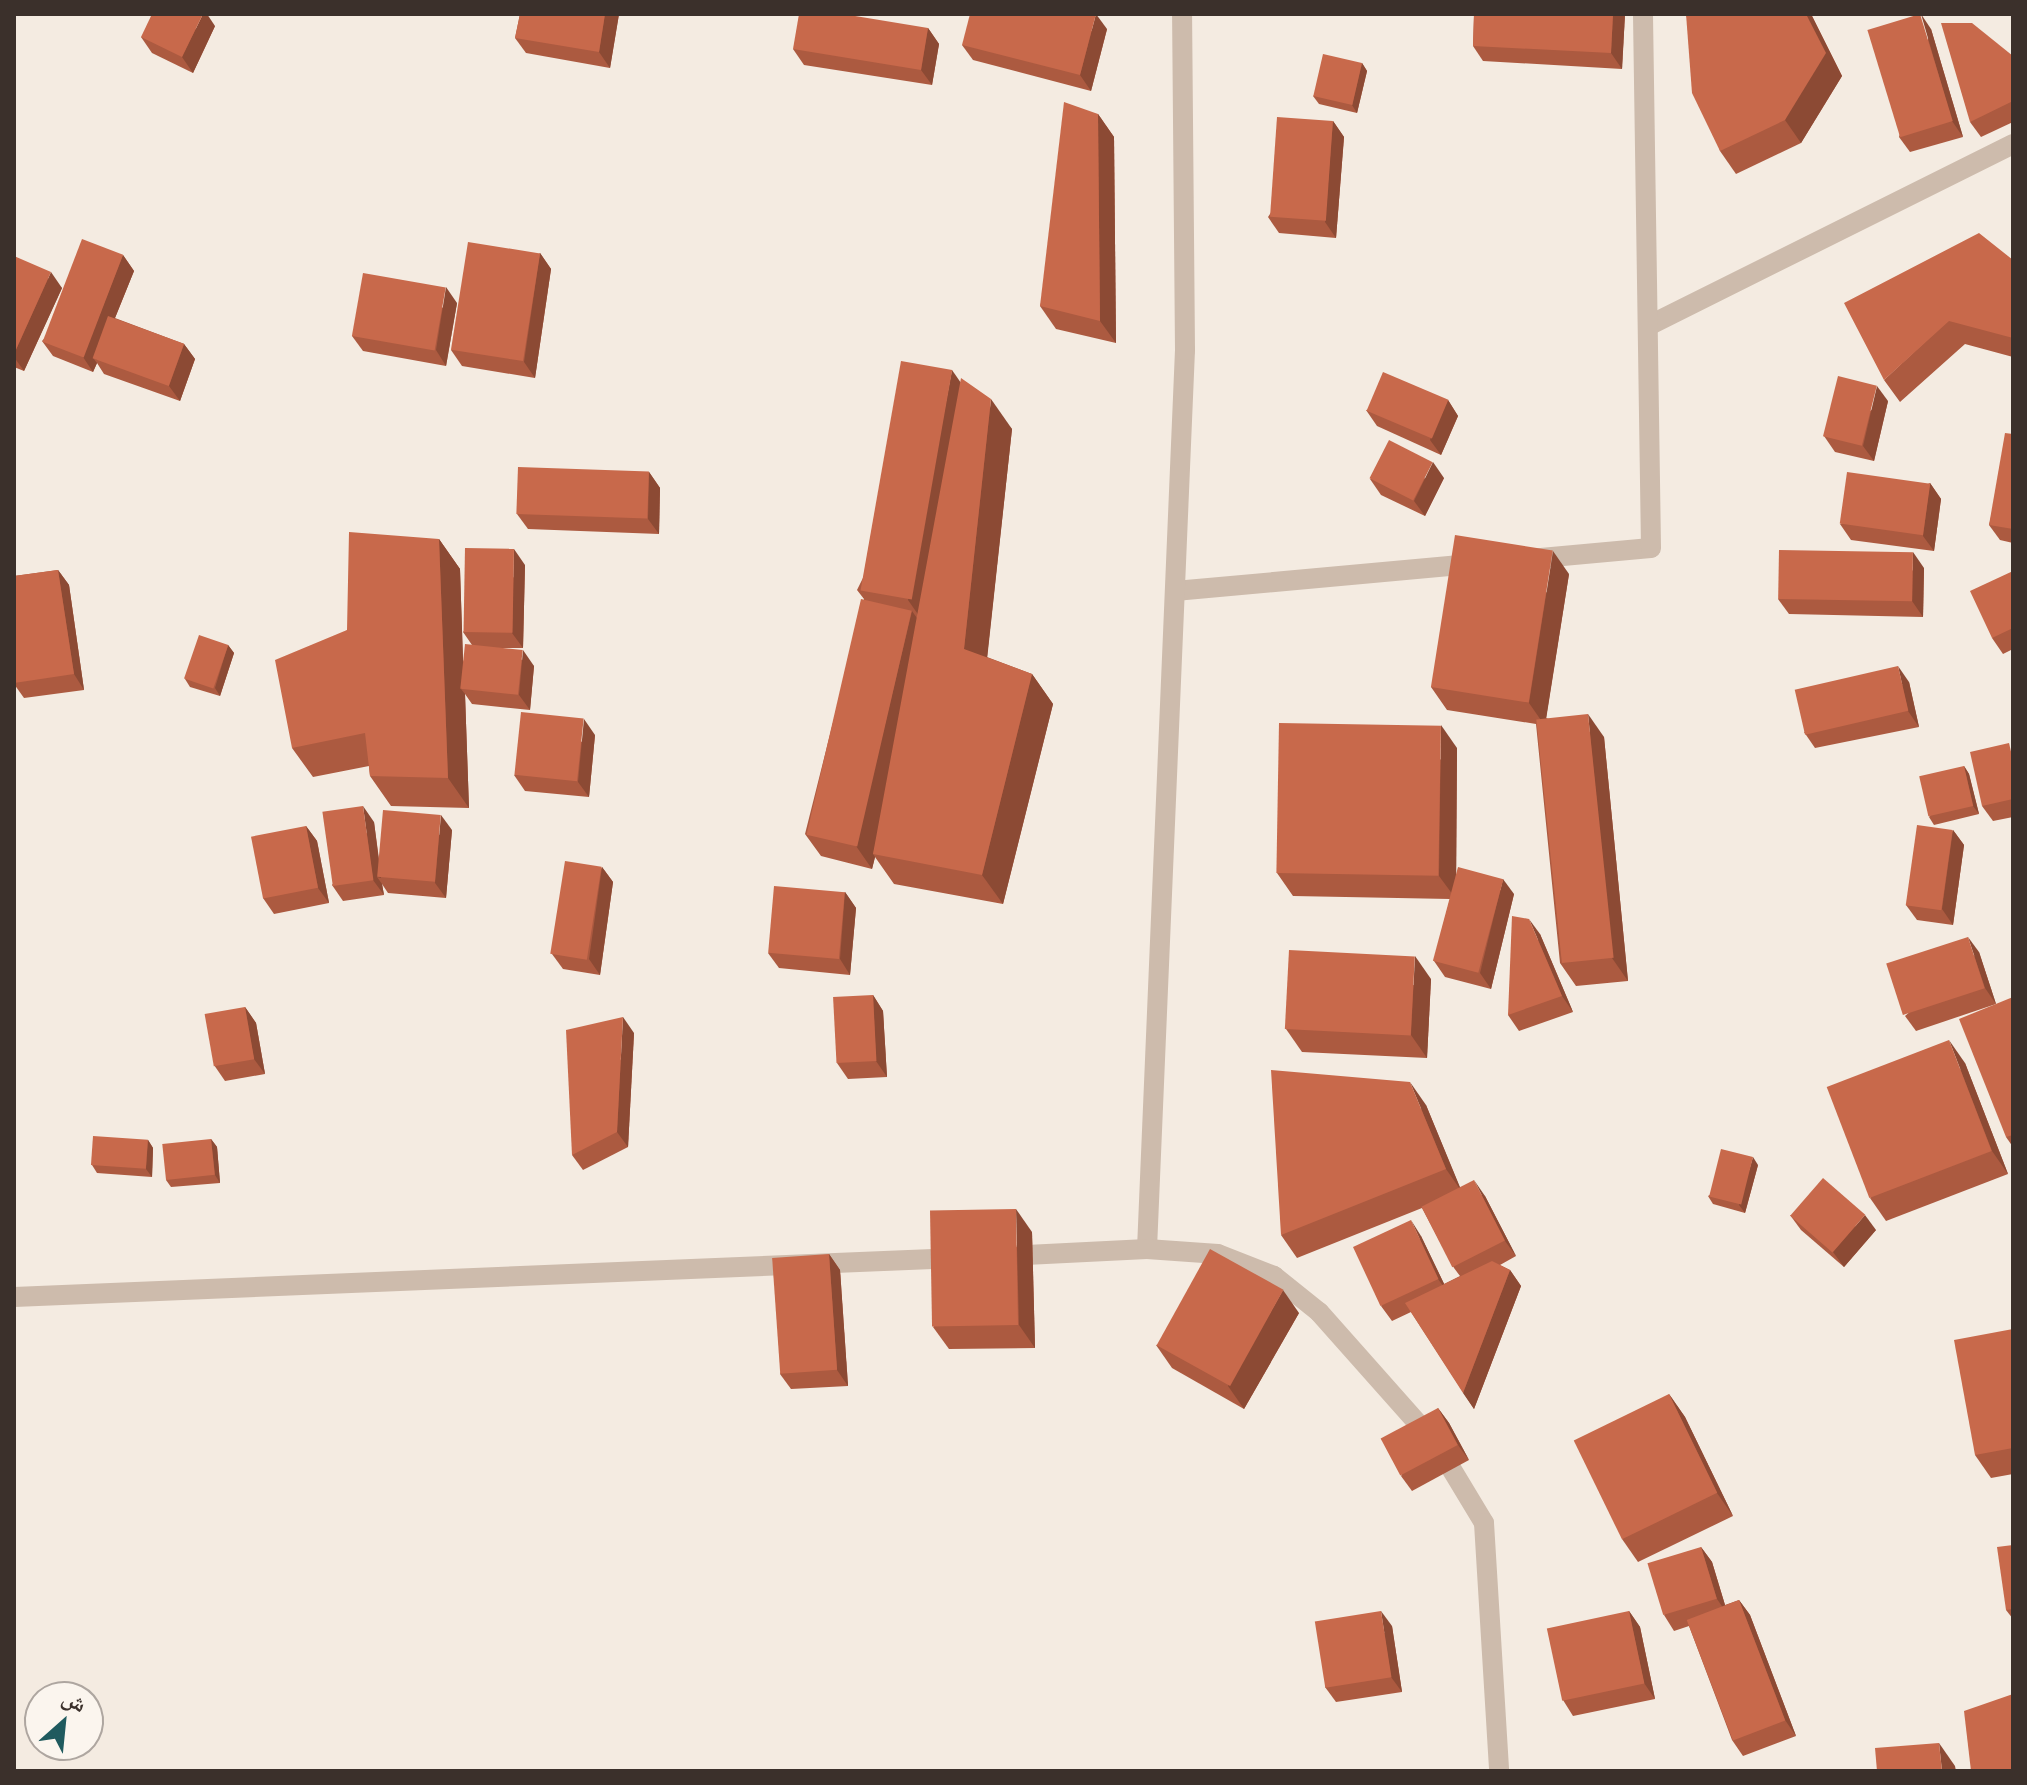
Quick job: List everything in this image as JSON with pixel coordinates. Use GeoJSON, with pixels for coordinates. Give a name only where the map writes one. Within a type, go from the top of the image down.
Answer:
{"type":"FeatureCollection","features":[{"type":"Feature","properties":{"kind":"street"},"geometry":{"type":"LineString","coordinates":[[1147,1249],[1185,350],[1182,14]]}},
{"type":"Feature","properties":{"kind":"street"},"geometry":{"type":"LineString","coordinates":[[1175,591],[1651,548],[1643,14]]}},
{"type":"Feature","properties":{"kind":"street"},"geometry":{"type":"LineString","coordinates":[[1648,326],[2013,144]]}},
{"type":"Feature","properties":{"kind":"street"},"geometry":{"type":"LineString","coordinates":[[14,1297],[1147,1249],[1218,1254],[1274,1276],[1319,1312],[1437,1445],[1484,1523],[1499,1771]]}},
{"type":"Feature","properties":{"kind":"building"},"geometry":{"type":"Polygon","coordinates":[[[152,14],[203,14],[182,57],[141,37],[152,14]]]}},
{"type":"Feature","properties":{"kind":"building"},"geometry":{"type":"Polygon","coordinates":[[[520,14],[605,14],[599,52],[515,38],[520,14]]]}},
{"type":"Feature","properties":{"kind":"building"},"geometry":{"type":"Polygon","coordinates":[[[799,14],[843,14],[928,28],[921,70],[793,49],[799,14]]]}},
{"type":"Feature","properties":{"kind":"building"},"geometry":{"type":"Polygon","coordinates":[[[970,14],[1096,14],[1080,75],[962,45],[970,14]]]}},
{"type":"Feature","properties":{"kind":"building"},"geometry":{"type":"Polygon","coordinates":[[[1474,14],[1613,14],[1611,53],[1473,46],[1474,14]]]}},
{"type":"Feature","properties":{"kind":"building"},"geometry":{"type":"Polygon","coordinates":[[[1686,14],[1806,14],[1826,53],[1785,120],[1720,151],[1692,93],[1686,14]]]}},
{"type":"Feature","properties":{"kind":"building"},"geometry":{"type":"Polygon","coordinates":[[[1920,14],[1953,121],[1900,137],[1867,30],[1920,14]]]}},
{"type":"Feature","properties":{"kind":"building"},"geometry":{"type":"Polygon","coordinates":[[[1941,23],[1972,23],[2013,56],[2013,101],[1970,122],[1941,23]]]}},
{"type":"Feature","properties":{"kind":"building"},"geometry":{"type":"Polygon","coordinates":[[[1323,54],[1362,63],[1352,105],[1313,96],[1323,54]]]}},
{"type":"Feature","properties":{"kind":"building"},"geometry":{"type":"Polygon","coordinates":[[[1064,102],[1098,114],[1100,321],[1040,306],[1064,102]]]}},
{"type":"Feature","properties":{"kind":"building"},"geometry":{"type":"Polygon","coordinates":[[[1277,117],[1333,121],[1326,221],[1270,217],[1277,117]]]}},
{"type":"Feature","properties":{"kind":"building"},"geometry":{"type":"Polygon","coordinates":[[[1979,233],[2013,260],[2013,338],[1949,321],[1884,380],[1844,303],[1979,233]]]}},
{"type":"Feature","properties":{"kind":"building"},"geometry":{"type":"Polygon","coordinates":[[[82,239],[123,255],[84,357],[43,342],[82,239]]]}},
{"type":"Feature","properties":{"kind":"building"},"geometry":{"type":"Polygon","coordinates":[[[468,242],[540,253],[523,361],[451,350],[468,242]]]}},
{"type":"Feature","properties":{"kind":"building"},"geometry":{"type":"Polygon","coordinates":[[[14,256],[51,272],[14,354],[14,256]]]}},
{"type":"Feature","properties":{"kind":"building"},"geometry":{"type":"Polygon","coordinates":[[[363,273],[446,288],[435,351],[352,336],[363,273]]]}},
{"type":"Feature","properties":{"kind":"building"},"geometry":{"type":"Polygon","coordinates":[[[108,316],[184,344],[169,386],[93,358],[108,316]]]}},
{"type":"Feature","properties":{"kind":"building"},"geometry":{"type":"Polygon","coordinates":[[[901,361],[952,370],[912,599],[861,590],[901,361]]]}},
{"type":"Feature","properties":{"kind":"building"},"geometry":{"type":"Polygon","coordinates":[[[1383,372],[1448,400],[1432,438],[1367,411],[1383,372]]]}},
{"type":"Feature","properties":{"kind":"building"},"geometry":{"type":"Polygon","coordinates":[[[1838,376],[1877,386],[1862,446],[1823,436],[1838,376]]]}},
{"type":"Feature","properties":{"kind":"building"},"geometry":{"type":"Polygon","coordinates":[[[961,378],[991,399],[964,649],[1032,674],[982,875],[873,854],[961,378]]]}},
{"type":"Feature","properties":{"kind":"building"},"geometry":{"type":"Polygon","coordinates":[[[2005,433],[2013,434],[2013,529],[1989,525],[2005,433]]]}},
{"type":"Feature","properties":{"kind":"building"},"geometry":{"type":"Polygon","coordinates":[[[1389,440],[1433,462],[1413,501],[1369,478],[1389,440]]]}},
{"type":"Feature","properties":{"kind":"building"},"geometry":{"type":"Polygon","coordinates":[[[518,467],[649,472],[647,519],[516,514],[518,467]]]}},
{"type":"Feature","properties":{"kind":"building"},"geometry":{"type":"Polygon","coordinates":[[[1847,472],[1930,484],[1923,535],[1840,523],[1847,472]]]}},
{"type":"Feature","properties":{"kind":"building"},"geometry":{"type":"Polygon","coordinates":[[[349,532],[439,539],[448,778],[370,776],[365,733],[292,748],[275,660],[347,630],[349,532]]]}},
{"type":"Feature","properties":{"kind":"building"},"geometry":{"type":"Polygon","coordinates":[[[1455,535],[1553,550],[1529,703],[1431,687],[1455,535]]]}},
{"type":"Feature","properties":{"kind":"building"},"geometry":{"type":"Polygon","coordinates":[[[465,548],[514,549],[513,633],[464,632],[465,548]]]}},
{"type":"Feature","properties":{"kind":"building"},"geometry":{"type":"Polygon","coordinates":[[[1779,550],[1913,552],[1912,601],[1778,599],[1779,550]]]}},
{"type":"Feature","properties":{"kind":"building"},"geometry":{"type":"Polygon","coordinates":[[[58,570],[74,674],[14,683],[14,576],[58,570]]]}},
{"type":"Feature","properties":{"kind":"building"},"geometry":{"type":"Polygon","coordinates":[[[2013,571],[2013,628],[1992,638],[1970,591],[2013,571]]]}},
{"type":"Feature","properties":{"kind":"building"},"geometry":{"type":"Polygon","coordinates":[[[861,599],[912,611],[857,846],[807,835],[861,599]]]}},
{"type":"Feature","properties":{"kind":"building"},"geometry":{"type":"Polygon","coordinates":[[[199,635],[228,645],[213,689],[184,678],[199,635]]]}},
{"type":"Feature","properties":{"kind":"building"},"geometry":{"type":"Polygon","coordinates":[[[465,644],[523,650],[518,695],[460,689],[465,644]]]}},
{"type":"Feature","properties":{"kind":"building"},"geometry":{"type":"Polygon","coordinates":[[[1898,666],[1908,711],[1805,735],[1795,690],[1898,666]]]}},
{"type":"Feature","properties":{"kind":"building"},"geometry":{"type":"Polygon","coordinates":[[[521,712],[584,719],[577,781],[514,775],[521,712]]]}},
{"type":"Feature","properties":{"kind":"building"},"geometry":{"type":"Polygon","coordinates":[[[1588,714],[1614,958],[1562,963],[1536,719],[1588,714]]]}},
{"type":"Feature","properties":{"kind":"building"},"geometry":{"type":"Polygon","coordinates":[[[1279,723],[1441,726],[1438,876],[1276,873],[1279,723]]]}},
{"type":"Feature","properties":{"kind":"building"},"geometry":{"type":"Polygon","coordinates":[[[2009,743],[2013,760],[2013,799],[1982,806],[1970,752],[2009,743]]]}},
{"type":"Feature","properties":{"kind":"building"},"geometry":{"type":"Polygon","coordinates":[[[1964,766],[1973,806],[1928,816],[1919,776],[1964,766]]]}},
{"type":"Feature","properties":{"kind":"building"},"geometry":{"type":"Polygon","coordinates":[[[363,806],[373,880],[333,886],[322,812],[363,806]]]}},
{"type":"Feature","properties":{"kind":"building"},"geometry":{"type":"Polygon","coordinates":[[[383,810],[441,815],[435,882],[377,877],[383,810]]]}},
{"type":"Feature","properties":{"kind":"building"},"geometry":{"type":"Polygon","coordinates":[[[1917,825],[1953,830],[1941,910],[1906,905],[1917,825]]]}},
{"type":"Feature","properties":{"kind":"building"},"geometry":{"type":"Polygon","coordinates":[[[306,826],[318,888],[263,899],[251,837],[306,826]]]}},
{"type":"Feature","properties":{"kind":"building"},"geometry":{"type":"Polygon","coordinates":[[[565,861],[602,867],[587,960],[550,954],[565,861]]]}},
{"type":"Feature","properties":{"kind":"building"},"geometry":{"type":"Polygon","coordinates":[[[1458,867],[1503,879],[1478,973],[1433,961],[1458,867]]]}},
{"type":"Feature","properties":{"kind":"building"},"geometry":{"type":"Polygon","coordinates":[[[774,886],[845,892],[839,959],[768,953],[774,886]]]}},
{"type":"Feature","properties":{"kind":"building"},"geometry":{"type":"Polygon","coordinates":[[[1512,916],[1529,919],[1562,996],[1508,1015],[1512,916]]]}},
{"type":"Feature","properties":{"kind":"building"},"geometry":{"type":"Polygon","coordinates":[[[1968,937],[1985,988],[1903,1015],[1886,964],[1968,937]]]}},
{"type":"Feature","properties":{"kind":"building"},"geometry":{"type":"Polygon","coordinates":[[[1289,950],[1415,957],[1411,1035],[1285,1029],[1289,950]]]}},
{"type":"Feature","properties":{"kind":"building"},"geometry":{"type":"Polygon","coordinates":[[[873,995],[876,1061],[837,1063],[833,997],[873,995]]]}},
{"type":"Feature","properties":{"kind":"building"},"geometry":{"type":"Polygon","coordinates":[[[2013,997],[2013,1135],[2006,1137],[1959,1019],[2013,997]]]}},
{"type":"Feature","properties":{"kind":"building"},"geometry":{"type":"Polygon","coordinates":[[[245,1007],[254,1059],[214,1066],[205,1014],[245,1007]]]}},
{"type":"Feature","properties":{"kind":"building"},"geometry":{"type":"Polygon","coordinates":[[[623,1017],[617,1132],[572,1155],[566,1030],[623,1017]]]}},
{"type":"Feature","properties":{"kind":"building"},"geometry":{"type":"Polygon","coordinates":[[[1949,1040],[1992,1151],[1869,1198],[1827,1087],[1949,1040]]]}},
{"type":"Feature","properties":{"kind":"building"},"geometry":{"type":"Polygon","coordinates":[[[1271,1070],[1410,1082],[1446,1169],[1281,1235],[1271,1070]]]}},
{"type":"Feature","properties":{"kind":"building"},"geometry":{"type":"Polygon","coordinates":[[[93,1136],[148,1140],[146,1169],[91,1165],[93,1136]]]}},
{"type":"Feature","properties":{"kind":"building"},"geometry":{"type":"Polygon","coordinates":[[[211,1139],[215,1175],[166,1180],[162,1144],[211,1139]]]}},
{"type":"Feature","properties":{"kind":"building"},"geometry":{"type":"Polygon","coordinates":[[[1721,1149],[1753,1157],[1741,1205],[1709,1197],[1721,1149]]]}},
{"type":"Feature","properties":{"kind":"building"},"geometry":{"type":"Polygon","coordinates":[[[1823,1178],[1865,1215],[1832,1252],[1790,1216],[1823,1178]]]}},
{"type":"Feature","properties":{"kind":"building"},"geometry":{"type":"Polygon","coordinates":[[[1474,1180],[1505,1241],[1452,1267],[1421,1207],[1474,1180]]]}},
{"type":"Feature","properties":{"kind":"building"},"geometry":{"type":"Polygon","coordinates":[[[1016,1209],[1018,1325],[932,1326],[930,1211],[1016,1209]]]}},
{"type":"Feature","properties":{"kind":"building"},"geometry":{"type":"Polygon","coordinates":[[[1411,1220],[1438,1279],[1380,1306],[1353,1247],[1411,1220]]]}},
{"type":"Feature","properties":{"kind":"building"},"geometry":{"type":"Polygon","coordinates":[[[1210,1249],[1283,1290],[1230,1386],[1157,1345],[1210,1249]]]}},
{"type":"Feature","properties":{"kind":"building"},"geometry":{"type":"Polygon","coordinates":[[[829,1254],[837,1370],[780,1374],[772,1258],[829,1254]]]}},
{"type":"Feature","properties":{"kind":"building"},"geometry":{"type":"Polygon","coordinates":[[[1492,1261],[1510,1270],[1463,1393],[1405,1303],[1492,1261]]]}},
{"type":"Feature","properties":{"kind":"building"},"geometry":{"type":"Polygon","coordinates":[[[2013,1329],[2013,1448],[1975,1455],[1954,1340],[2013,1329]]]}},
{"type":"Feature","properties":{"kind":"building"},"geometry":{"type":"Polygon","coordinates":[[[1669,1394],[1717,1493],[1622,1539],[1574,1440],[1669,1394]]]}},
{"type":"Feature","properties":{"kind":"building"},"geometry":{"type":"Polygon","coordinates":[[[1438,1408],[1458,1445],[1400,1476],[1381,1439],[1438,1408]]]}},
{"type":"Feature","properties":{"kind":"building"},"geometry":{"type":"Polygon","coordinates":[[[2013,1545],[2013,1609],[2006,1610],[1997,1547],[2013,1545]]]}},
{"type":"Feature","properties":{"kind":"building"},"geometry":{"type":"Polygon","coordinates":[[[1701,1547],[1717,1599],[1663,1615],[1647,1563],[1701,1547]]]}},
{"type":"Feature","properties":{"kind":"building"},"geometry":{"type":"Polygon","coordinates":[[[1739,1600],[1785,1720],[1733,1741],[1687,1620],[1739,1600]]]}},
{"type":"Feature","properties":{"kind":"building"},"geometry":{"type":"Polygon","coordinates":[[[1381,1611],[1391,1677],[1325,1688],[1315,1621],[1381,1611]]]}},
{"type":"Feature","properties":{"kind":"building"},"geometry":{"type":"Polygon","coordinates":[[[1629,1611],[1644,1683],[1562,1701],[1547,1628],[1629,1611]]]}},
{"type":"Feature","properties":{"kind":"building"},"geometry":{"type":"Polygon","coordinates":[[[2013,1694],[2013,1771],[1971,1771],[1964,1711],[2013,1694]]]}},
{"type":"Feature","properties":{"kind":"building"},"geometry":{"type":"Polygon","coordinates":[[[1939,1743],[1942,1771],[1877,1771],[1875,1748],[1939,1743]]]}}]}
